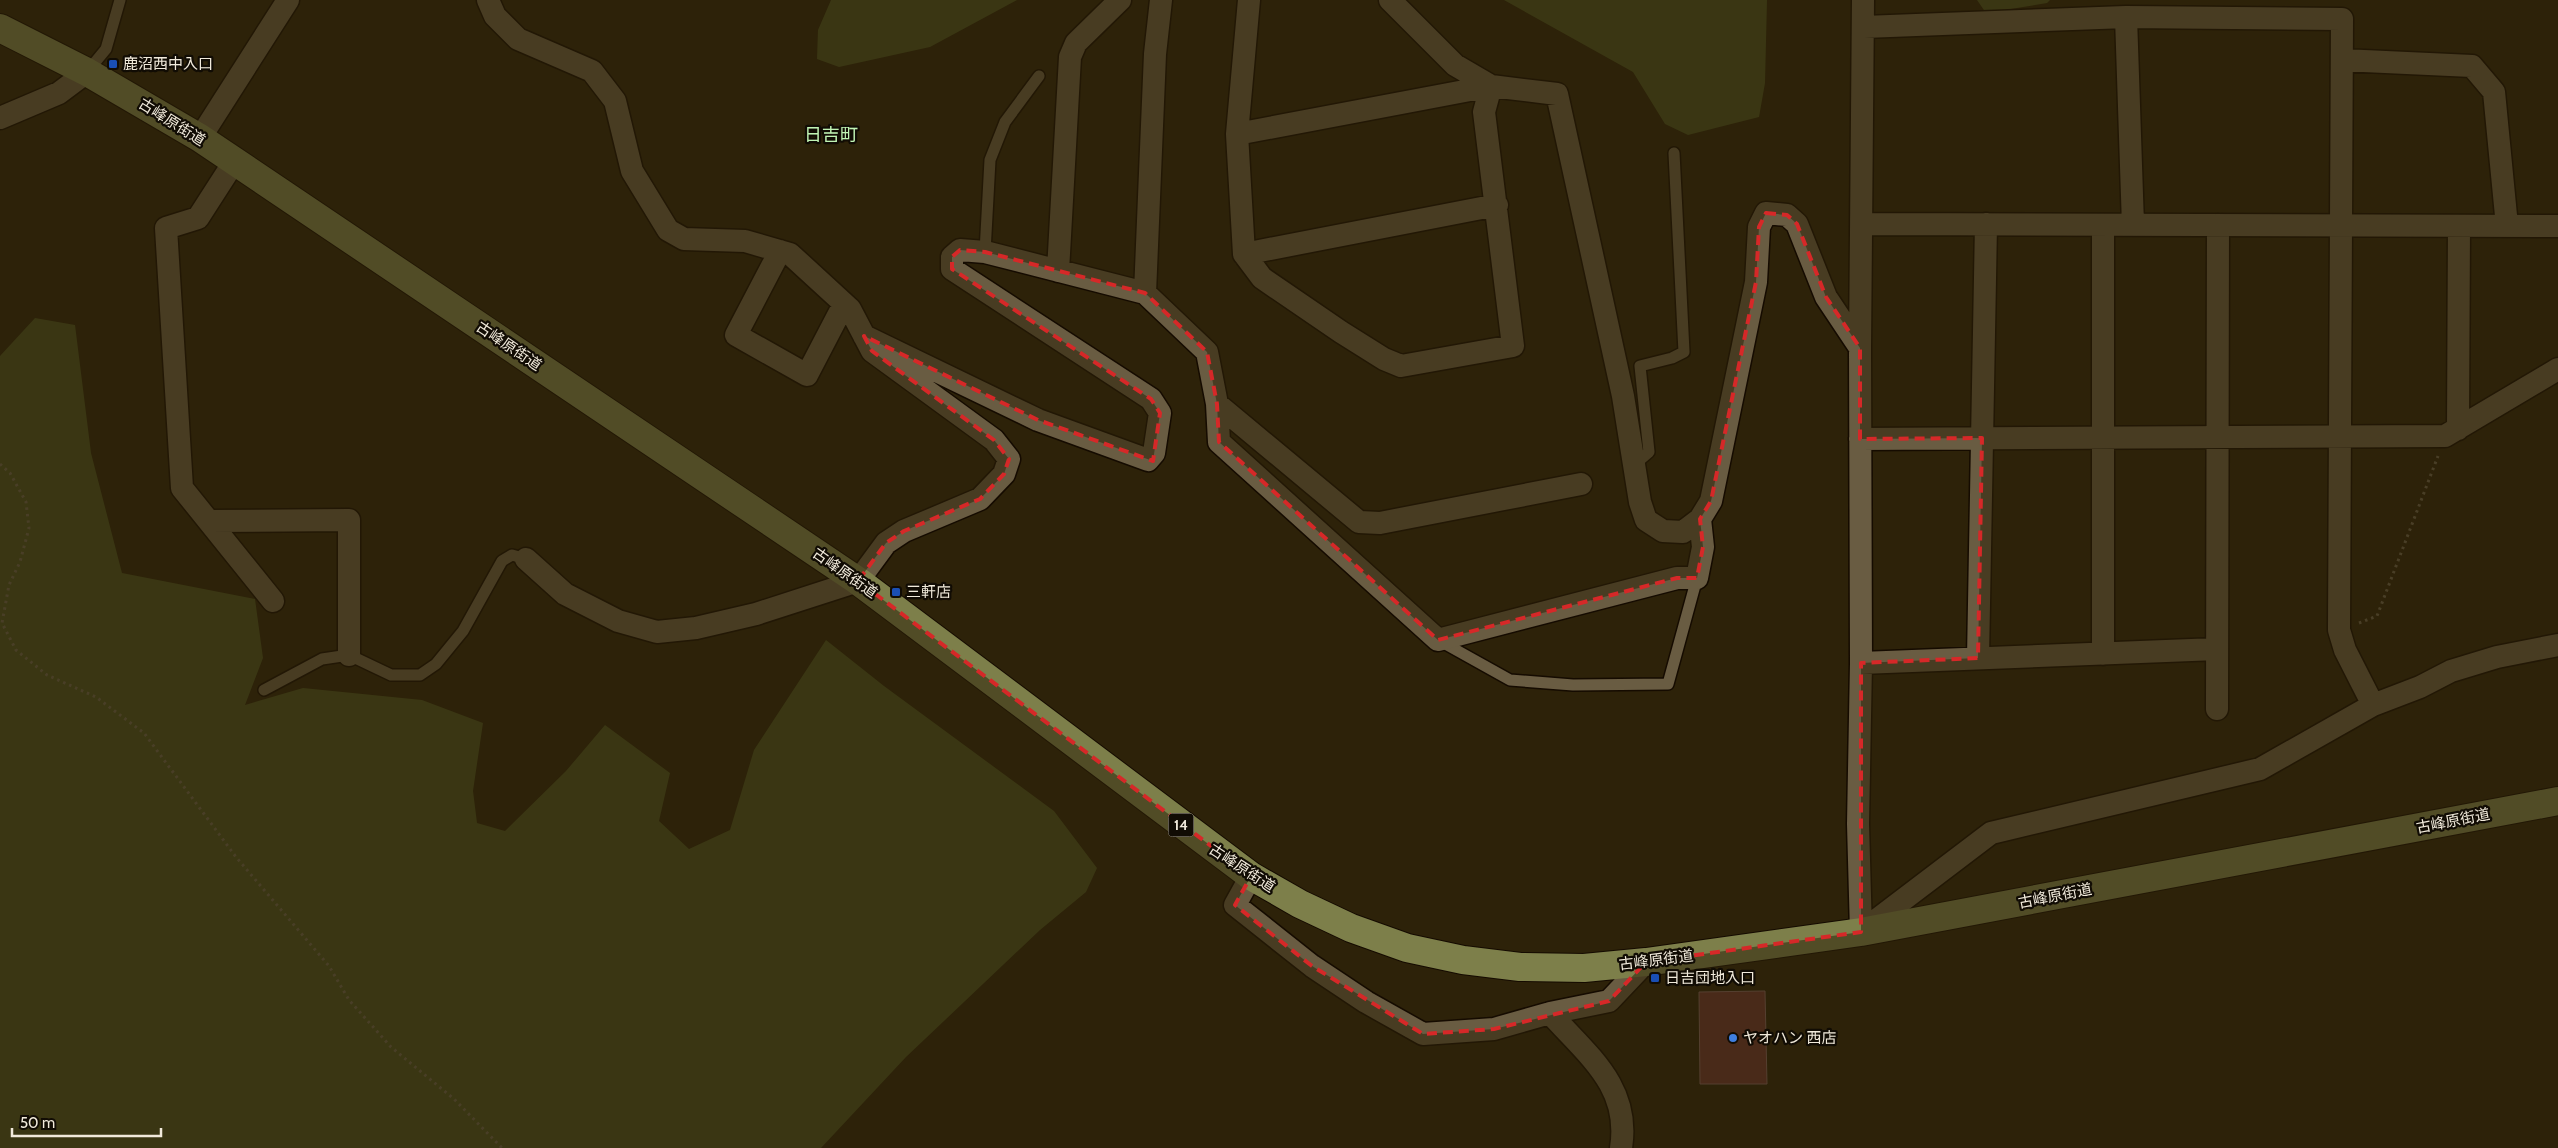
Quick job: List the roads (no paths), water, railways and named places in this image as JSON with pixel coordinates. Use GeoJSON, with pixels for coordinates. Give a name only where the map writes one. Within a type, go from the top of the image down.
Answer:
{"type":"FeatureCollection","features":[{"type":"Feature","properties":{"kind":"main road","name":"古峰原街道"},"geometry":{"type":"LineString","coordinates":[[0,28],[87,72],[200,138],[858,581],[1195,836],[1251,876],[1300,904],[1352,928],[1407,948],[1464,960],[1520,967],[1584,968],[1646,962],[1861,932],[2558,801]]}},
{"type":"Feature","properties":{"kind":"street"},"geometry":{"type":"LineString","coordinates":[[200,138],[288,0]]}},
{"type":"Feature","properties":{"kind":"street"},"geometry":{"type":"LineString","coordinates":[[488,0],[495,16],[518,39],[592,71],[615,101],[632,171],[668,230],[684,239],[745,241],[790,254],[850,309],[872,352],[994,440],[1009,459],[1004,474],[980,499],[904,531],[886,543],[858,581],[756,614],[696,628],[657,632],[618,620],[565,594],[526,559]]}},
{"type":"Feature","properties":{"kind":"street"},"geometry":{"type":"LineString","coordinates":[[1058,271],[1070,57],[1076,42],[1120,0]]}},
{"type":"Feature","properties":{"kind":"street"},"geometry":{"type":"LineString","coordinates":[[1146,294],[1155,54],[1160,0]]}},
{"type":"Feature","properties":{"kind":"street"},"geometry":{"type":"LineString","coordinates":[[1248,0],[1236,134],[1244,254],[1262,278],[1377,355],[1402,366],[1513,346],[1484,112],[1490,86]]}},
{"type":"Feature","properties":{"kind":"street"},"geometry":{"type":"LineString","coordinates":[[1390,0],[1455,65],[1490,86]]}},
{"type":"Feature","properties":{"kind":"street"},"geometry":{"type":"LineString","coordinates":[[1861,932],[1858,824],[1861,663],[1860,348],[1863,0]]}},
{"type":"Feature","properties":{"kind":"street"},"geometry":{"type":"LineString","coordinates":[[1864,27],[2126,17],[2342,19],[2339,630],[2345,650],[2374,705]]}},
{"type":"Feature","properties":{"kind":"street"},"geometry":{"type":"LineString","coordinates":[[2126,17],[2133,225]]}},
{"type":"Feature","properties":{"kind":"street"},"geometry":{"type":"LineString","coordinates":[[2342,60],[2472,66],[2494,92],[2507,226]]}},
{"type":"Feature","properties":{"kind":"street"},"geometry":{"type":"LineString","coordinates":[[0,118],[59,93],[87,72]]}},
{"type":"Feature","properties":{"kind":"street"},"geometry":{"type":"LineString","coordinates":[[1236,134],[1490,86],[1558,94],[1623,396],[1640,502],[1646,520],[1663,531],[1684,532],[1700,519],[1711,501],[1756,282],[1758,227],[1766,213],[1786,215],[1797,224],[1826,297],[1860,348]]}},
{"type":"Feature","properties":{"kind":"street"},"geometry":{"type":"LineString","coordinates":[[234,162],[198,218],[166,228],[182,488],[273,601]]}},
{"type":"Feature","properties":{"kind":"street"},"geometry":{"type":"LineString","coordinates":[[1244,254],[1497,205]]}},
{"type":"Feature","properties":{"kind":"street"},"geometry":{"type":"LineString","coordinates":[[1862,224],[2558,226]]}},
{"type":"Feature","properties":{"kind":"street"},"geometry":{"type":"LineString","coordinates":[[1978,658],[1986,224]]}},
{"type":"Feature","properties":{"kind":"street"},"geometry":{"type":"LineString","coordinates":[[2103,225],[2103,654]]}},
{"type":"Feature","properties":{"kind":"street"},"geometry":{"type":"LineString","coordinates":[[2217,710],[2218,225]]}},
{"type":"Feature","properties":{"kind":"street"},"geometry":{"type":"LineString","coordinates":[[2452,432],[2459,226]]}},
{"type":"Feature","properties":{"kind":"street"},"geometry":{"type":"LineString","coordinates":[[864,336],[1038,420],[1148,460],[1154,453],[1160,413],[1151,399],[952,269],[952,256],[960,250],[985,252],[1146,294],[1207,352],[1217,404],[1218,442],[1438,640],[1676,578],[1697,578],[1702,547],[1700,519]]}},
{"type":"Feature","properties":{"kind":"street"},"geometry":{"type":"LineString","coordinates":[[780,251],[736,335],[807,375],[844,304]]}},
{"type":"Feature","properties":{"kind":"street"},"geometry":{"type":"LineString","coordinates":[[1860,439],[2340,436],[2452,432],[2558,369]]}},
{"type":"Feature","properties":{"kind":"street"},"geometry":{"type":"LineString","coordinates":[[1217,404],[1359,522],[1380,523],[1581,484]]}},
{"type":"Feature","properties":{"kind":"street"},"geometry":{"type":"LineString","coordinates":[[209,521],[349,520],[349,655]]}},
{"type":"Feature","properties":{"kind":"street"},"geometry":{"type":"LineString","coordinates":[[1861,932],[1991,833],[2260,769],[2374,705],[2420,687],[2451,671],[2497,658],[2558,645]]}},
{"type":"Feature","properties":{"kind":"street"},"geometry":{"type":"LineString","coordinates":[[1861,663],[2217,649]]}},
{"type":"Feature","properties":{"kind":"street"},"geometry":{"type":"LineString","coordinates":[[1251,876],[1235,905],[1312,966],[1366,1002],[1423,1034],[1494,1029],[1550,1013],[1609,1001],[1646,962]]}},
{"type":"Feature","properties":{"kind":"street"},"geometry":{"type":"LineString","coordinates":[[1550,1013],[1610,1081],[1618,1100],[1622,1124],[1621,1148]]}},
{"type":"Feature","properties":{"kind":"lane"},"geometry":{"type":"LineString","coordinates":[[87,72],[106,49],[120,0]]}},
{"type":"Feature","properties":{"kind":"lane"},"geometry":{"type":"LineString","coordinates":[[985,252],[990,160],[1005,122],[1038,76]]}},
{"type":"Feature","properties":{"kind":"lane"},"geometry":{"type":"LineString","coordinates":[[1634,464],[1649,452],[1640,366],[1672,358],[1684,352],[1674,154]]}},
{"type":"Feature","properties":{"kind":"lane"},"geometry":{"type":"LineString","coordinates":[[264,690],[322,659],[349,655],[391,675],[420,675],[436,664],[463,631],[502,561],[512,555],[526,559]]}},
{"type":"Feature","properties":{"kind":"lane"},"geometry":{"type":"LineString","coordinates":[[1438,640],[1510,680],[1573,685],[1668,684],[1697,578]]}},
{"type":"Feature","properties":{"kind":"place","name":"鹿沼西中入口"},"geometry":{"type":"Point","coordinates":[113,64]}},
{"type":"Feature","properties":{"kind":"place","name":"三軒店"},"geometry":{"type":"Point","coordinates":[896,592]}},
{"type":"Feature","properties":{"kind":"place","name":"日吉団地入口"},"geometry":{"type":"Point","coordinates":[1655,978]}},
{"type":"Feature","properties":{"kind":"place","name":"ヤオハン 西店"},"geometry":{"type":"Point","coordinates":[1733,1038]}},
{"type":"Feature","properties":{"kind":"district","name":"日吉町"},"geometry":{"type":"Point","coordinates":[831,135]}}]}
